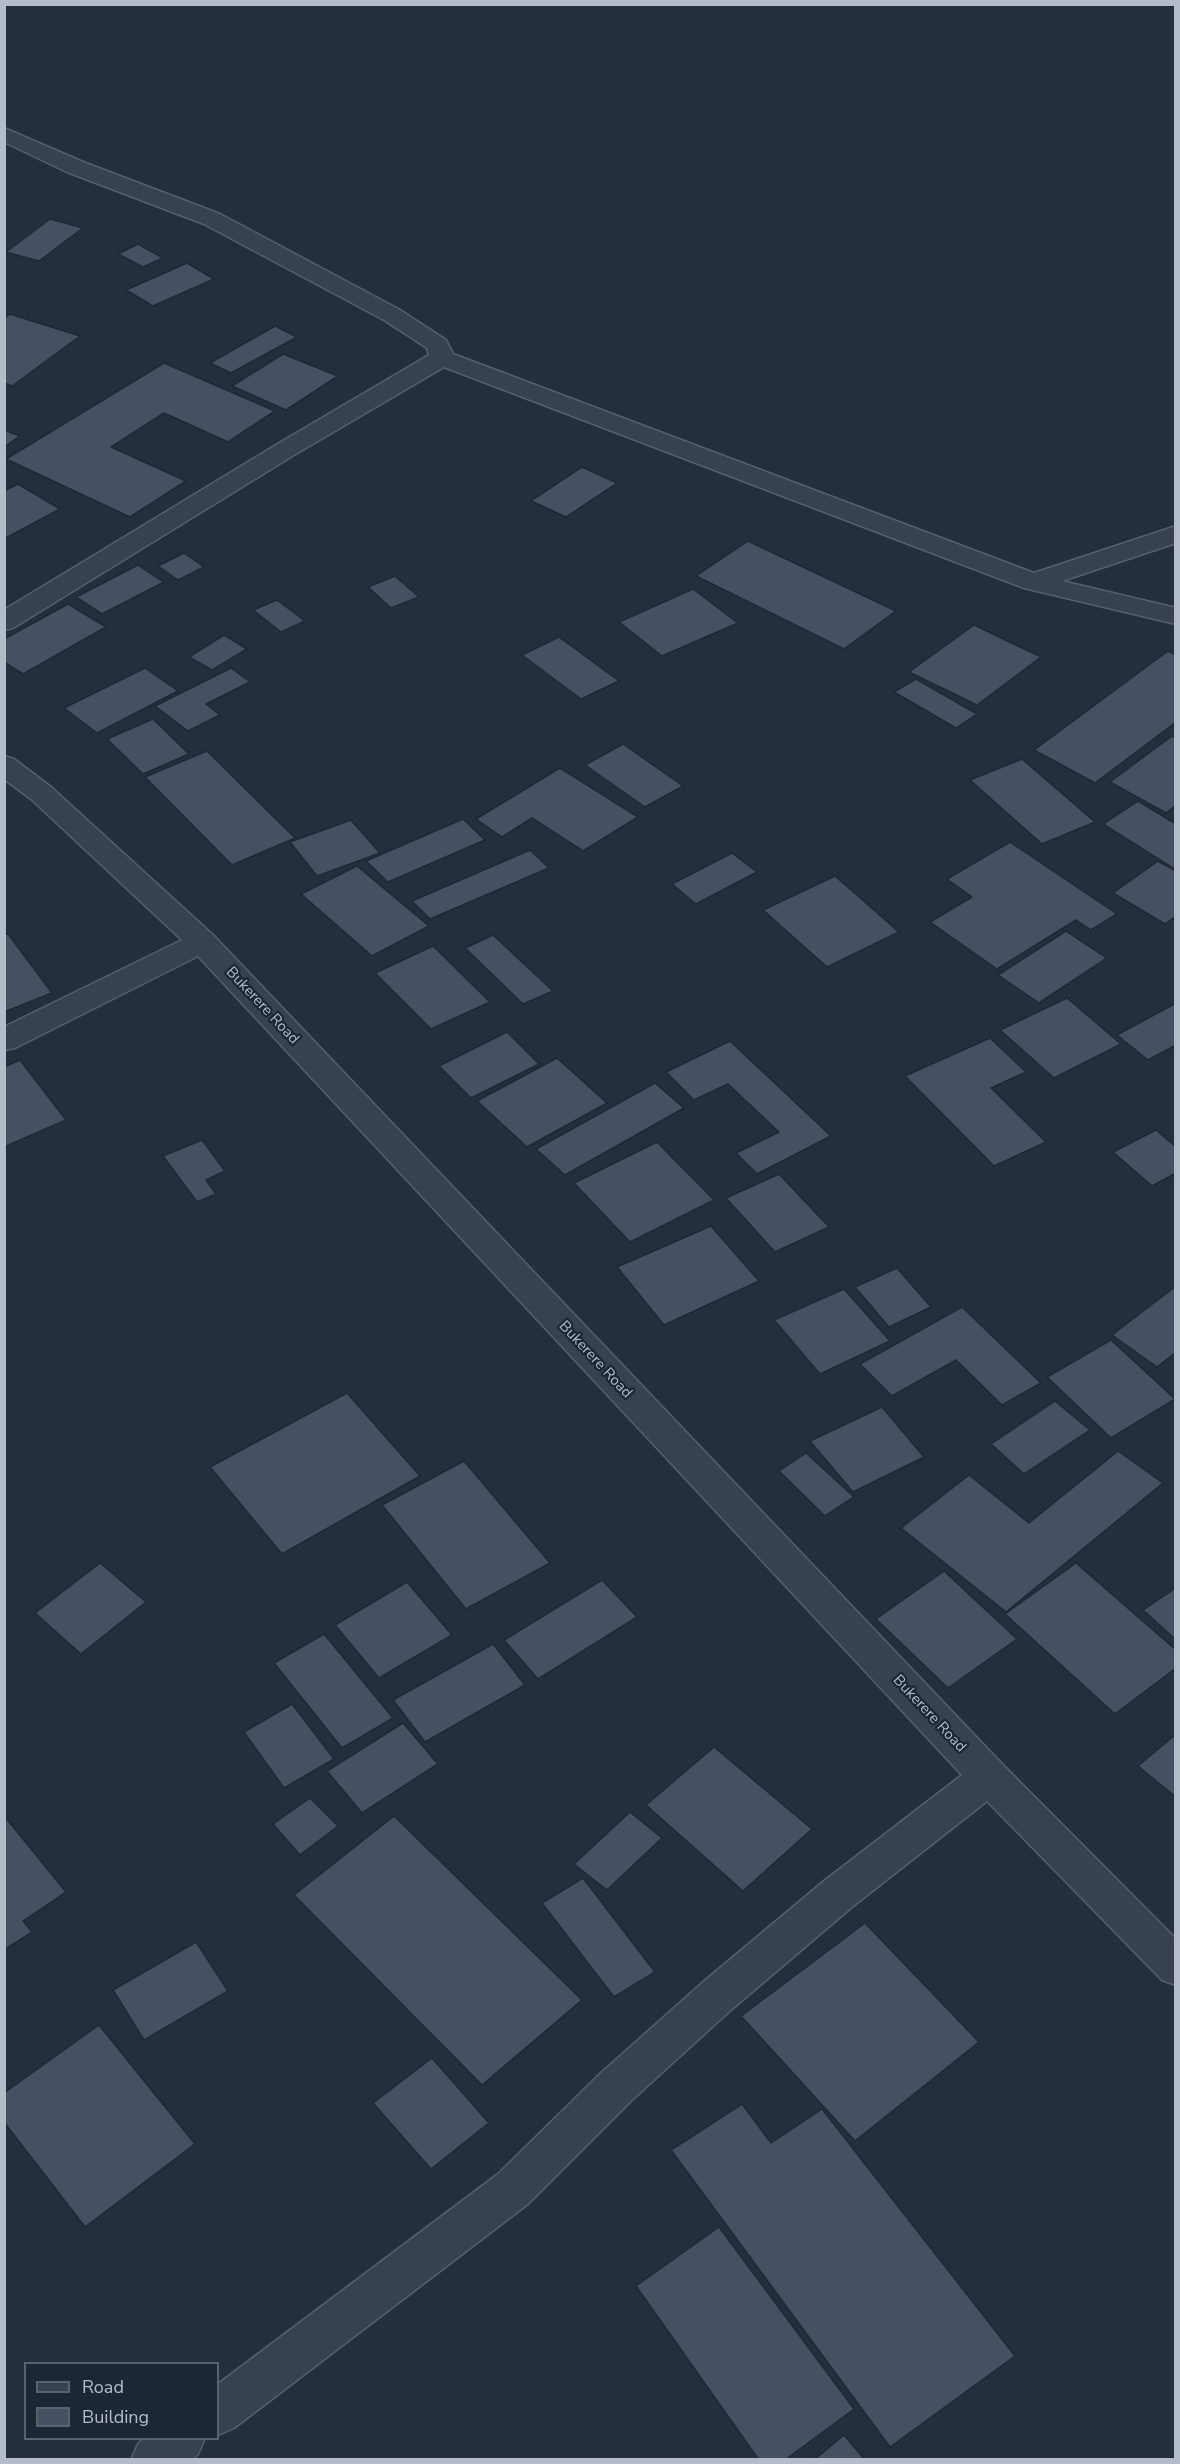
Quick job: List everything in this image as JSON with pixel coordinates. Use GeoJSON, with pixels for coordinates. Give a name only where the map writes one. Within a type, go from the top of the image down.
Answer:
{"type":"FeatureCollection","features":[{"type":"Feature","properties":{"kind":"street"},"geometry":{"type":"LineString","coordinates":[[4,134],[75,166],[212,219],[392,315],[438,345],[442,358]]}},
{"type":"Feature","properties":{"kind":"street"},"geometry":{"type":"LineString","coordinates":[[442,358],[1033,582],[1176,616]]}},
{"type":"Feature","properties":{"kind":"street"},"geometry":{"type":"LineString","coordinates":[[4,622],[285,450],[442,358]]}},
{"type":"Feature","properties":{"kind":"street"},"geometry":{"type":"LineString","coordinates":[[1033,582],[1176,534]]}},
{"type":"Feature","properties":{"kind":"street","name":"Bukerere Road"},"geometry":{"type":"LineString","coordinates":[[4,765],[40,793],[201,942],[989,1777],[1176,1967]]}},
{"type":"Feature","properties":{"kind":"street"},"geometry":{"type":"LineString","coordinates":[[4,1040],[201,942]]}},
{"type":"Feature","properties":{"kind":"street"},"geometry":{"type":"LineString","coordinates":[[219,2411],[513,2189],[617,2086],[717,1996],[838,1894],[989,1777]]}},
{"type":"Feature","properties":{"kind":"street"},"geometry":{"type":"LineString","coordinates":[[154,2460],[181,2440]]}},
{"type":"Feature","properties":{"kind":"building"},"geometry":{"type":"Polygon","coordinates":[[[50,219],[83,228],[39,261],[6,252],[50,219]]]}},
{"type":"Feature","properties":{"kind":"building"},"geometry":{"type":"Polygon","coordinates":[[[138,244],[163,258],[143,267],[118,254],[138,244]]]}},
{"type":"Feature","properties":{"kind":"building"},"geometry":{"type":"Polygon","coordinates":[[[187,263],[214,279],[153,306],[126,290],[187,263]]]}},
{"type":"Feature","properties":{"kind":"building"},"geometry":{"type":"Polygon","coordinates":[[[10,314],[80,336],[12,386],[4,383],[4,318],[10,314]]]}},
{"type":"Feature","properties":{"kind":"building"},"geometry":{"type":"Polygon","coordinates":[[[275,326],[297,337],[231,373],[210,363],[275,326]]]}},
{"type":"Feature","properties":{"kind":"building"},"geometry":{"type":"Polygon","coordinates":[[[283,354],[338,376],[286,410],[232,386],[283,354]]]}},
{"type":"Feature","properties":{"kind":"building"},"geometry":{"type":"Polygon","coordinates":[[[164,363],[275,411],[228,442],[164,413],[111,447],[186,481],[130,517],[6,459],[164,363]]]}},
{"type":"Feature","properties":{"kind":"building"},"geometry":{"type":"Polygon","coordinates":[[[4,430],[20,436],[4,447],[4,430]]]}},
{"type":"Feature","properties":{"kind":"building"},"geometry":{"type":"Polygon","coordinates":[[[582,467],[617,483],[566,517],[531,501],[582,467]]]}},
{"type":"Feature","properties":{"kind":"building"},"geometry":{"type":"Polygon","coordinates":[[[18,484],[60,509],[4,539],[4,491],[18,484]]]}},
{"type":"Feature","properties":{"kind":"building"},"geometry":{"type":"Polygon","coordinates":[[[748,541],[896,611],[844,649],[696,576],[748,541]]]}},
{"type":"Feature","properties":{"kind":"building"},"geometry":{"type":"Polygon","coordinates":[[[184,553],[204,567],[178,580],[158,566],[184,553]]]}},
{"type":"Feature","properties":{"kind":"building"},"geometry":{"type":"Polygon","coordinates":[[[138,565],[164,582],[102,614],[76,597],[138,565]]]}},
{"type":"Feature","properties":{"kind":"building"},"geometry":{"type":"Polygon","coordinates":[[[395,576],[419,597],[391,608],[368,587],[395,576]]]}},
{"type":"Feature","properties":{"kind":"building"},"geometry":{"type":"Polygon","coordinates":[[[693,589],[738,623],[662,656],[619,622],[693,589]]]}},
{"type":"Feature","properties":{"kind":"building"},"geometry":{"type":"Polygon","coordinates":[[[277,600],[305,621],[281,632],[253,610],[277,600]]]}},
{"type":"Feature","properties":{"kind":"building"},"geometry":{"type":"Polygon","coordinates":[[[68,604],[106,627],[23,674],[4,662],[4,639],[68,604]]]}},
{"type":"Feature","properties":{"kind":"building"},"geometry":{"type":"Polygon","coordinates":[[[974,625],[1041,657],[977,705],[909,672],[974,625]]]}},
{"type":"Feature","properties":{"kind":"building"},"geometry":{"type":"Polygon","coordinates":[[[224,635],[247,649],[212,670],[189,657],[224,635]]]}},
{"type":"Feature","properties":{"kind":"building"},"geometry":{"type":"Polygon","coordinates":[[[559,637],[619,681],[581,699],[522,655],[559,637]]]}},
{"type":"Feature","properties":{"kind":"building"},"geometry":{"type":"Polygon","coordinates":[[[1168,651],[1176,655],[1176,722],[1095,783],[1034,750],[1168,651]]]}},
{"type":"Feature","properties":{"kind":"building"},"geometry":{"type":"Polygon","coordinates":[[[145,668],[178,691],[97,733],[64,708],[145,668]]]}},
{"type":"Feature","properties":{"kind":"building"},"geometry":{"type":"Polygon","coordinates":[[[231,668],[250,682],[206,704],[220,715],[188,731],[155,706],[231,668]]]}},
{"type":"Feature","properties":{"kind":"building"},"geometry":{"type":"Polygon","coordinates":[[[916,679],[977,714],[956,728],[894,692],[916,679]]]}},
{"type":"Feature","properties":{"kind":"building"},"geometry":{"type":"Polygon","coordinates":[[[153,719],[189,754],[143,774],[107,739],[153,719]]]}},
{"type":"Feature","properties":{"kind":"building"},"geometry":{"type":"Polygon","coordinates":[[[1172,736],[1176,738],[1176,805],[1166,813],[1110,782],[1172,736]]]}},
{"type":"Feature","properties":{"kind":"building"},"geometry":{"type":"Polygon","coordinates":[[[623,744],[683,786],[645,807],[585,765],[623,744]]]}},
{"type":"Feature","properties":{"kind":"building"},"geometry":{"type":"Polygon","coordinates":[[[207,751],[295,838],[232,865],[145,777],[207,751]]]}},
{"type":"Feature","properties":{"kind":"building"},"geometry":{"type":"Polygon","coordinates":[[[1022,759],[1095,822],[1042,844],[970,780],[1022,759]]]}},
{"type":"Feature","properties":{"kind":"building"},"geometry":{"type":"Polygon","coordinates":[[[560,768],[638,817],[583,851],[532,818],[502,837],[476,819],[560,768]]]}},
{"type":"Feature","properties":{"kind":"building"},"geometry":{"type":"Polygon","coordinates":[[[1138,801],[1176,824],[1176,870],[1103,824],[1138,801]]]}},
{"type":"Feature","properties":{"kind":"building"},"geometry":{"type":"Polygon","coordinates":[[[463,819],[485,840],[388,882],[366,861],[463,819]]]}},
{"type":"Feature","properties":{"kind":"building"},"geometry":{"type":"Polygon","coordinates":[[[351,820],[380,853],[317,876],[290,842],[351,820]]]}},
{"type":"Feature","properties":{"kind":"building"},"geometry":{"type":"Polygon","coordinates":[[[1010,842],[1117,914],[1091,930],[1076,920],[997,969],[930,922],[972,897],[947,879],[1010,842]]]}},
{"type":"Feature","properties":{"kind":"building"},"geometry":{"type":"Polygon","coordinates":[[[530,850],[549,868],[430,919],[412,901],[530,850]]]}},
{"type":"Feature","properties":{"kind":"building"},"geometry":{"type":"Polygon","coordinates":[[[732,853],[757,872],[696,904],[672,884],[732,853]]]}},
{"type":"Feature","properties":{"kind":"building"},"geometry":{"type":"Polygon","coordinates":[[[1158,861],[1176,871],[1176,916],[1165,924],[1113,893],[1158,861]]]}},
{"type":"Feature","properties":{"kind":"building"},"geometry":{"type":"Polygon","coordinates":[[[357,866],[429,926],[372,956],[301,894],[357,866]]]}},
{"type":"Feature","properties":{"kind":"building"},"geometry":{"type":"Polygon","coordinates":[[[835,876],[899,932],[827,967],[763,910],[835,876]]]}},
{"type":"Feature","properties":{"kind":"building"},"geometry":{"type":"Polygon","coordinates":[[[1066,931],[1107,958],[1039,1003],[998,975],[1066,931]]]}},
{"type":"Feature","properties":{"kind":"building"},"geometry":{"type":"Polygon","coordinates":[[[8,934],[52,993],[4,1012],[4,935],[8,934]]]}},
{"type":"Feature","properties":{"kind":"building"},"geometry":{"type":"Polygon","coordinates":[[[493,935],[553,991],[523,1004],[465,948],[493,935]]]}},
{"type":"Feature","properties":{"kind":"building"},"geometry":{"type":"Polygon","coordinates":[[[433,946],[490,1002],[431,1029],[375,973],[433,946]]]}},
{"type":"Feature","properties":{"kind":"building"},"geometry":{"type":"Polygon","coordinates":[[[1067,998],[1121,1044],[1054,1078],[1000,1030],[1067,998]]]}},
{"type":"Feature","properties":{"kind":"building"},"geometry":{"type":"Polygon","coordinates":[[[1176,1003],[1176,1045],[1148,1060],[1117,1035],[1176,1003]]]}},
{"type":"Feature","properties":{"kind":"building"},"geometry":{"type":"Polygon","coordinates":[[[507,1032],[539,1064],[471,1098],[439,1066],[507,1032]]]}},
{"type":"Feature","properties":{"kind":"building"},"geometry":{"type":"Polygon","coordinates":[[[990,1038],[1026,1072],[991,1088],[1046,1142],[994,1166],[905,1076],[990,1038]]]}},
{"type":"Feature","properties":{"kind":"building"},"geometry":{"type":"Polygon","coordinates":[[[730,1041],[831,1136],[757,1174],[736,1153],[779,1132],[728,1084],[694,1100],[666,1072],[730,1041]]]}},
{"type":"Feature","properties":{"kind":"building"},"geometry":{"type":"Polygon","coordinates":[[[557,1058],[607,1103],[527,1147],[477,1101],[557,1058]]]}},
{"type":"Feature","properties":{"kind":"building"},"geometry":{"type":"Polygon","coordinates":[[[20,1060],[66,1120],[4,1147],[4,1067],[20,1060]]]}},
{"type":"Feature","properties":{"kind":"building"},"geometry":{"type":"Polygon","coordinates":[[[655,1083],[684,1108],[565,1175],[536,1149],[655,1083]]]}},
{"type":"Feature","properties":{"kind":"building"},"geometry":{"type":"Polygon","coordinates":[[[1156,1130],[1176,1147],[1176,1173],[1152,1186],[1113,1152],[1156,1130]]]}},
{"type":"Feature","properties":{"kind":"building"},"geometry":{"type":"Polygon","coordinates":[[[202,1140],[225,1171],[206,1180],[216,1194],[197,1202],[163,1156],[202,1140]]]}},
{"type":"Feature","properties":{"kind":"building"},"geometry":{"type":"Polygon","coordinates":[[[657,1142],[714,1200],[630,1242],[574,1183],[657,1142]]]}},
{"type":"Feature","properties":{"kind":"building"},"geometry":{"type":"Polygon","coordinates":[[[779,1174],[829,1227],[775,1252],[726,1198],[779,1174]]]}},
{"type":"Feature","properties":{"kind":"building"},"geometry":{"type":"Polygon","coordinates":[[[711,1226],[759,1281],[664,1325],[617,1267],[711,1226]]]}},
{"type":"Feature","properties":{"kind":"building"},"geometry":{"type":"Polygon","coordinates":[[[897,1268],[931,1307],[889,1327],[855,1287],[897,1268]]]}},
{"type":"Feature","properties":{"kind":"building"},"geometry":{"type":"Polygon","coordinates":[[[1176,1286],[1176,1352],[1157,1367],[1112,1335],[1176,1286]]]}},
{"type":"Feature","properties":{"kind":"building"},"geometry":{"type":"Polygon","coordinates":[[[844,1289],[890,1341],[820,1374],[774,1320],[844,1289]]]}},
{"type":"Feature","properties":{"kind":"building"},"geometry":{"type":"Polygon","coordinates":[[[962,1307],[1041,1383],[1002,1405],[956,1360],[892,1396],[860,1364],[962,1307]]]}},
{"type":"Feature","properties":{"kind":"building"},"geometry":{"type":"Polygon","coordinates":[[[1111,1340],[1175,1399],[1111,1438],[1047,1377],[1111,1340]]]}},
{"type":"Feature","properties":{"kind":"building"},"geometry":{"type":"Polygon","coordinates":[[[347,1393],[420,1476],[282,1554],[210,1467],[347,1393]]]}},
{"type":"Feature","properties":{"kind":"building"},"geometry":{"type":"Polygon","coordinates":[[[1055,1401],[1090,1430],[1024,1474],[991,1444],[1055,1401]]]}},
{"type":"Feature","properties":{"kind":"building"},"geometry":{"type":"Polygon","coordinates":[[[882,1407],[924,1457],[853,1492],[810,1441],[882,1407]]]}},
{"type":"Feature","properties":{"kind":"building"},"geometry":{"type":"Polygon","coordinates":[[[1118,1451],[1163,1483],[1006,1612],[901,1528],[969,1475],[1029,1523],[1118,1451]]]}},
{"type":"Feature","properties":{"kind":"building"},"geometry":{"type":"Polygon","coordinates":[[[806,1453],[854,1497],[825,1516],[779,1471],[806,1453]]]}},
{"type":"Feature","properties":{"kind":"building"},"geometry":{"type":"Polygon","coordinates":[[[464,1461],[550,1563],[466,1609],[382,1505],[464,1461]]]}},
{"type":"Feature","properties":{"kind":"building"},"geometry":{"type":"Polygon","coordinates":[[[100,1563],[146,1602],[81,1654],[35,1613],[100,1563]]]}},
{"type":"Feature","properties":{"kind":"building"},"geometry":{"type":"Polygon","coordinates":[[[1076,1563],[1176,1650],[1176,1668],[1115,1714],[1005,1614],[1076,1563]]]}},
{"type":"Feature","properties":{"kind":"building"},"geometry":{"type":"Polygon","coordinates":[[[944,1571],[1017,1639],[948,1688],[876,1619],[944,1571]]]}},
{"type":"Feature","properties":{"kind":"building"},"geometry":{"type":"Polygon","coordinates":[[[602,1580],[637,1617],[538,1679],[504,1640],[602,1580]]]}},
{"type":"Feature","properties":{"kind":"building"},"geometry":{"type":"Polygon","coordinates":[[[407,1582],[452,1635],[379,1678],[335,1625],[407,1582]]]}},
{"type":"Feature","properties":{"kind":"building"},"geometry":{"type":"Polygon","coordinates":[[[1176,1588],[1176,1640],[1143,1610],[1176,1588]]]}},
{"type":"Feature","properties":{"kind":"building"},"geometry":{"type":"Polygon","coordinates":[[[324,1634],[393,1718],[342,1748],[274,1663],[324,1634]]]}},
{"type":"Feature","properties":{"kind":"building"},"geometry":{"type":"Polygon","coordinates":[[[493,1644],[525,1685],[425,1742],[393,1700],[493,1644]]]}},
{"type":"Feature","properties":{"kind":"building"},"geometry":{"type":"Polygon","coordinates":[[[292,1704],[334,1759],[284,1788],[244,1732],[292,1704]]]}},
{"type":"Feature","properties":{"kind":"building"},"geometry":{"type":"Polygon","coordinates":[[[403,1723],[438,1764],[362,1813],[327,1771],[403,1723]]]}},
{"type":"Feature","properties":{"kind":"building"},"geometry":{"type":"Polygon","coordinates":[[[1176,1734],[1176,1797],[1138,1766],[1176,1734]]]}},
{"type":"Feature","properties":{"kind":"building"},"geometry":{"type":"Polygon","coordinates":[[[714,1747],[812,1829],[743,1891],[646,1805],[714,1747]]]}},
{"type":"Feature","properties":{"kind":"building"},"geometry":{"type":"Polygon","coordinates":[[[310,1798],[338,1826],[300,1855],[273,1824],[310,1798]]]}},
{"type":"Feature","properties":{"kind":"building"},"geometry":{"type":"Polygon","coordinates":[[[630,1812],[662,1838],[607,1890],[574,1864],[630,1812]]]}},
{"type":"Feature","properties":{"kind":"building"},"geometry":{"type":"Polygon","coordinates":[[[394,1816],[582,2000],[482,2085],[294,1895],[394,1816]]]}},
{"type":"Feature","properties":{"kind":"building"},"geometry":{"type":"Polygon","coordinates":[[[5,1817],[66,1892],[23,1921],[32,1932],[4,1950],[5,1817]]]}},
{"type":"Feature","properties":{"kind":"building"},"geometry":{"type":"Polygon","coordinates":[[[583,1878],[655,1972],[614,1997],[542,1903],[583,1878]]]}},
{"type":"Feature","properties":{"kind":"building"},"geometry":{"type":"Polygon","coordinates":[[[865,1923],[979,2042],[855,2141],[741,2016],[865,1923]]]}},
{"type":"Feature","properties":{"kind":"building"},"geometry":{"type":"Polygon","coordinates":[[[196,1942],[228,1991],[144,2040],[113,1990],[196,1942]]]}},
{"type":"Feature","properties":{"kind":"building"},"geometry":{"type":"Polygon","coordinates":[[[99,2025],[195,2144],[85,2227],[4,2122],[4,2093],[99,2025]]]}},
{"type":"Feature","properties":{"kind":"building"},"geometry":{"type":"Polygon","coordinates":[[[432,2058],[489,2123],[431,2169],[373,2103],[432,2058]]]}},
{"type":"Feature","properties":{"kind":"building"},"geometry":{"type":"Polygon","coordinates":[[[742,2104],[771,2143],[822,2109],[1015,2356],[890,2447],[671,2150],[742,2104]]]}},
{"type":"Feature","properties":{"kind":"building"},"geometry":{"type":"Polygon","coordinates":[[[719,2227],[854,2409],[785,2460],[759,2460],[636,2286],[719,2227]]]}},
{"type":"Feature","properties":{"kind":"building"},"geometry":{"type":"Polygon","coordinates":[[[844,2435],[865,2460],[814,2460],[844,2435]]]}}]}
